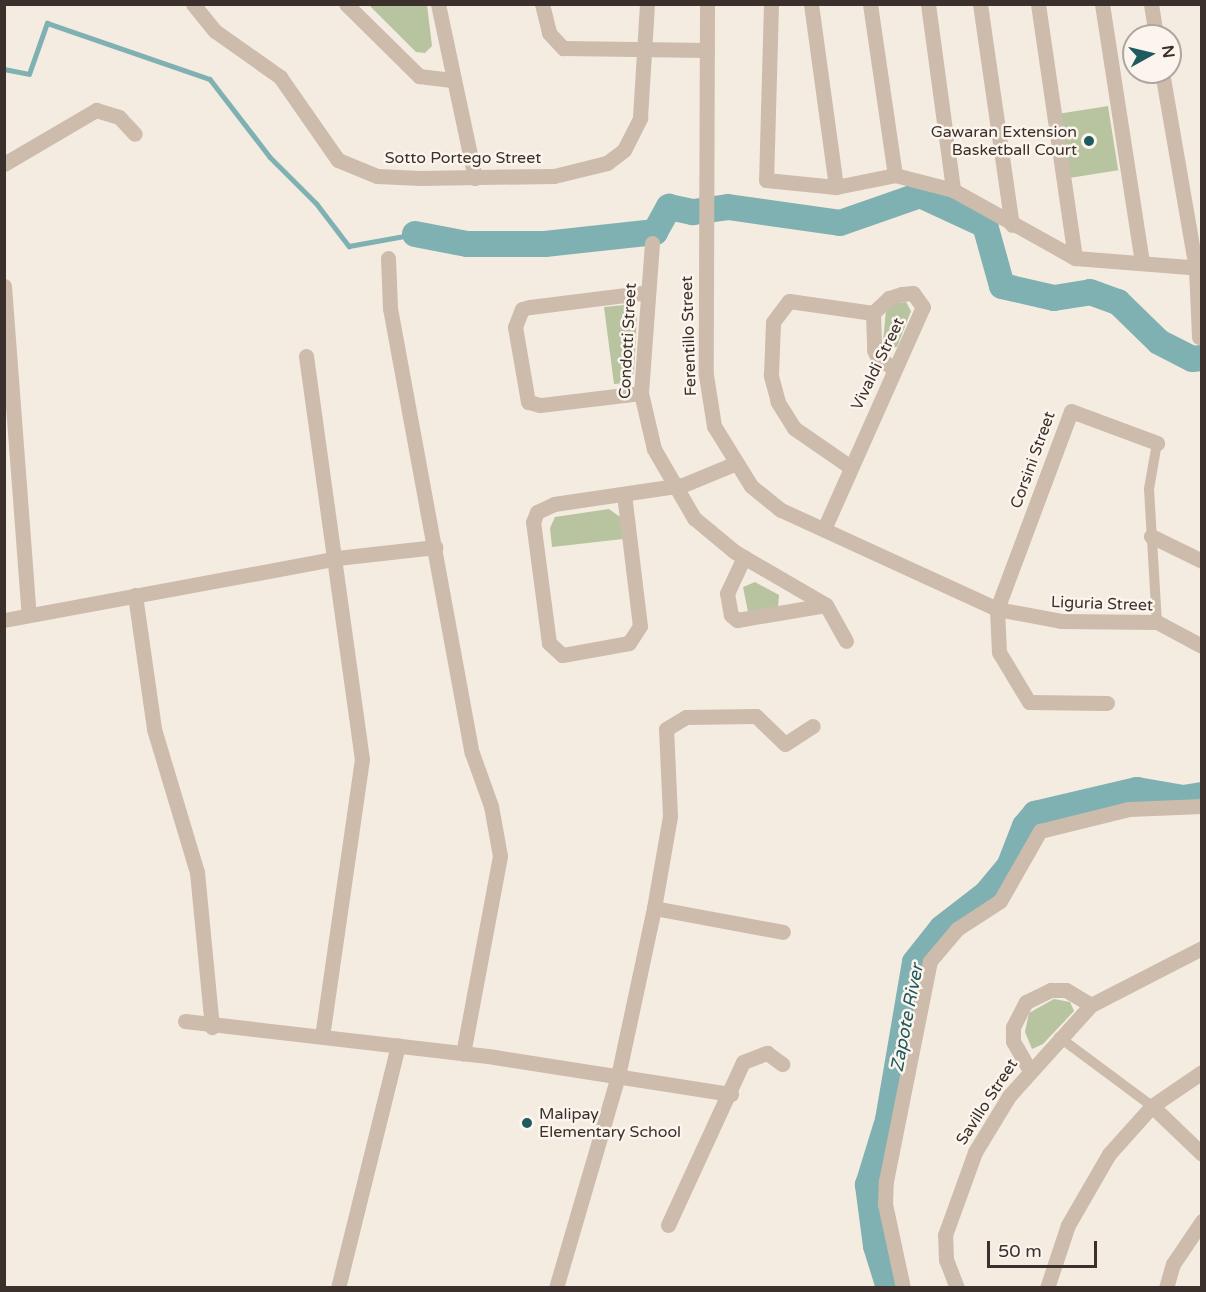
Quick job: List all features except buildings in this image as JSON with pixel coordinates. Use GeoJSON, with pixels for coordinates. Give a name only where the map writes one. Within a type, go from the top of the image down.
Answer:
{"type":"FeatureCollection","features":[{"type":"Feature","properties":{"kind":"street","name":"Sotto Portego Street"},"geometry":{"type":"LineString","coordinates":[[193,4],[215,32],[280,77],[338,160],[377,176],[475,178],[554,176],[608,164],[624,150],[640,118],[646,50],[647,4]]}},
{"type":"Feature","properties":{"kind":"street"},"geometry":{"type":"LineString","coordinates":[[346,4],[419,76],[454,80]]}},
{"type":"Feature","properties":{"kind":"street"},"geometry":{"type":"LineString","coordinates":[[438,4],[475,178]]}},
{"type":"Feature","properties":{"kind":"street"},"geometry":{"type":"LineString","coordinates":[[542,4],[549,33],[563,48],[707,50]]}},
{"type":"Feature","properties":{"kind":"street","name":"Ferentillo Street"},"geometry":{"type":"LineString","coordinates":[[707,4],[705,232],[710,409],[734,464],[764,498],[824,529],[997,609]]}},
{"type":"Feature","properties":{"kind":"street"},"geometry":{"type":"LineString","coordinates":[[771,4],[766,180],[836,187],[895,175],[953,190],[1012,225],[1075,258],[1199,268]]}},
{"type":"Feature","properties":{"kind":"street"},"geometry":{"type":"LineString","coordinates":[[812,4],[836,187]]}},
{"type":"Feature","properties":{"kind":"street"},"geometry":{"type":"LineString","coordinates":[[870,4],[895,175]]}},
{"type":"Feature","properties":{"kind":"street"},"geometry":{"type":"LineString","coordinates":[[928,4],[953,190]]}},
{"type":"Feature","properties":{"kind":"street"},"geometry":{"type":"LineString","coordinates":[[980,4],[1012,225]]}},
{"type":"Feature","properties":{"kind":"street"},"geometry":{"type":"LineString","coordinates":[[1038,4],[1075,258]]}},
{"type":"Feature","properties":{"kind":"street"},"geometry":{"type":"LineString","coordinates":[[1102,4],[1142,263]]}},
{"type":"Feature","properties":{"kind":"street"},"geometry":{"type":"LineString","coordinates":[[1151,4],[1154,24]]}},
{"type":"Feature","properties":{"kind":"street"},"geometry":{"type":"LineString","coordinates":[[1164,84],[1199,268],[1199,337]]}},
{"type":"Feature","properties":{"kind":"street"},"geometry":{"type":"LineString","coordinates":[[4,164],[96,110],[119,117],[135,134]]}},
{"type":"Feature","properties":{"kind":"street","name":"Condotti Street"},"geometry":{"type":"LineString","coordinates":[[652,243],[641,393],[647,431],[674,487],[694,518],[744,557],[826,605],[846,640]]}},
{"type":"Feature","properties":{"kind":"street"},"geometry":{"type":"LineString","coordinates":[[388,258],[390,308],[472,753],[491,806],[500,855],[464,1054]]}},
{"type":"Feature","properties":{"kind":"street"},"geometry":{"type":"LineString","coordinates":[[4,286],[29,615]]}},
{"type":"Feature","properties":{"kind":"street"},"geometry":{"type":"LineString","coordinates":[[641,393],[540,405],[528,402],[515,327],[522,309],[648,292]]}},
{"type":"Feature","properties":{"kind":"street","name":"Vivaldi Street"},"geometry":{"type":"LineString","coordinates":[[824,529],[849,466],[923,313],[921,299],[913,294],[889,298],[873,313],[789,301],[773,322],[771,375],[782,409],[805,437],[849,466]]}},
{"type":"Feature","properties":{"kind":"street"},"geometry":{"type":"LineString","coordinates":[[873,313],[874,350],[878,358],[895,369]]}},
{"type":"Feature","properties":{"kind":"street"},"geometry":{"type":"LineString","coordinates":[[306,356],[337,558],[362,759],[322,1036]]}},
{"type":"Feature","properties":{"kind":"street","name":"Corsini Street"},"geometry":{"type":"LineString","coordinates":[[997,609],[1071,411],[1157,443]]}},
{"type":"Feature","properties":{"kind":"street"},"geometry":{"type":"LineString","coordinates":[[1157,443],[1149,489],[1157,622]]}},
{"type":"Feature","properties":{"kind":"street"},"geometry":{"type":"LineString","coordinates":[[624,494],[640,626],[629,643],[562,655],[549,643],[533,522],[537,512],[554,504],[624,494],[674,487],[734,464]]}},
{"type":"Feature","properties":{"kind":"street"},"geometry":{"type":"LineString","coordinates":[[1151,536],[1202,561]]}},
{"type":"Feature","properties":{"kind":"street"},"geometry":{"type":"LineString","coordinates":[[4,620],[337,558],[435,547]]}},
{"type":"Feature","properties":{"kind":"street"},"geometry":{"type":"LineString","coordinates":[[744,557],[727,593],[731,615],[737,620],[826,605]]}},
{"type":"Feature","properties":{"kind":"street"},"geometry":{"type":"LineString","coordinates":[[135,595],[154,729],[198,872],[212,1027]]}},
{"type":"Feature","properties":{"kind":"street"},"geometry":{"type":"LineString","coordinates":[[997,609],[999,652],[1029,702],[1107,703]]}},
{"type":"Feature","properties":{"kind":"street","name":"Liguria Street"},"geometry":{"type":"LineString","coordinates":[[997,609],[1061,621],[1157,622],[1202,646]]}},
{"type":"Feature","properties":{"kind":"street"},"geometry":{"type":"LineString","coordinates":[[556,1287],[618,1076],[654,908],[670,816],[666,729],[686,717],[756,716],[785,744],[813,726]]}},
{"type":"Feature","properties":{"kind":"street"},"geometry":{"type":"LineString","coordinates":[[903,1287],[885,1204],[886,1181],[930,961],[957,929],[1000,902],[1040,831],[1129,809],[1202,806]]}},
{"type":"Feature","properties":{"kind":"street"},"geometry":{"type":"LineString","coordinates":[[654,908],[783,932]]}},
{"type":"Feature","properties":{"kind":"street","name":"Savillo Street"},"geometry":{"type":"LineString","coordinates":[[957,1287],[946,1260],[945,1235],[975,1152],[1029,1069],[1091,1005],[1202,948]]}},
{"type":"Feature","properties":{"kind":"street"},"geometry":{"type":"LineString","coordinates":[[1029,1069],[1013,1041],[1013,1027],[1026,1002],[1051,990],[1066,990],[1091,1005]]}},
{"type":"Feature","properties":{"kind":"street"},"geometry":{"type":"LineString","coordinates":[[185,1022],[212,1027],[398,1045],[731,1094]]}},
{"type":"Feature","properties":{"kind":"street"},"geometry":{"type":"LineString","coordinates":[[1059,1037],[1152,1106],[1202,1154]]}},
{"type":"Feature","properties":{"kind":"street"},"geometry":{"type":"LineString","coordinates":[[338,1287],[398,1045]]}},
{"type":"Feature","properties":{"kind":"street"},"geometry":{"type":"LineString","coordinates":[[668,1225],[731,1094],[743,1062],[750,1057],[767,1053],[782,1064]]}},
{"type":"Feature","properties":{"kind":"street"},"geometry":{"type":"LineString","coordinates":[[1047,1287],[1082,1196],[1109,1154],[1152,1106],[1202,1072]]}},
{"type":"Feature","properties":{"kind":"street"},"geometry":{"type":"LineString","coordinates":[[1166,1287],[1173,1264],[1202,1221]]}},
{"type":"Feature","properties":{"kind":"green space"},"geometry":{"type":"Polygon","coordinates":[[[369,5],[427,5],[432,46],[425,53],[416,52],[369,5]]]}},
{"type":"Feature","properties":{"kind":"green space","name":"Gawaran Extension Basketball Court"},"geometry":{"type":"Polygon","coordinates":[[[1108,106],[1118,170],[1071,178],[1061,114],[1108,106]]]}},
{"type":"Feature","properties":{"kind":"green space"},"geometry":{"type":"Polygon","coordinates":[[[906,302],[911,311],[897,347],[889,348],[883,342],[886,310],[892,304],[906,302]]]}},
{"type":"Feature","properties":{"kind":"green space"},"geometry":{"type":"Polygon","coordinates":[[[625,305],[637,314],[634,373],[626,383],[614,384],[604,307],[625,305]]]}},
{"type":"Feature","properties":{"kind":"green space"},"geometry":{"type":"Polygon","coordinates":[[[609,509],[620,517],[623,539],[552,547],[550,528],[555,517],[609,509]]]}},
{"type":"Feature","properties":{"kind":"green space"},"geometry":{"type":"Polygon","coordinates":[[[755,582],[779,595],[778,608],[748,612],[743,587],[755,582]]]}},
{"type":"Feature","properties":{"kind":"green space"},"geometry":{"type":"Polygon","coordinates":[[[1054,999],[1070,1002],[1074,1011],[1043,1044],[1032,1049],[1025,1032],[1029,1013],[1054,999]]]}},
{"type":"Feature","properties":{"kind":"waterway"},"geometry":{"type":"LineString","coordinates":[[4,69],[29,74],[47,23],[210,79],[270,157],[317,204],[349,246],[415,234]]}},
{"type":"Feature","properties":{"kind":"waterway"},"geometry":{"type":"LineString","coordinates":[[415,234],[467,244],[545,244],[655,232],[669,207],[693,212],[728,207],[840,223],[920,195],[985,225],[1002,286],[1054,298],[1090,292],[1118,302],[1159,342],[1192,359],[1202,358]]}},
{"type":"Feature","properties":{"kind":"waterway","name":"Zapote River"},"geometry":{"type":"LineString","coordinates":[[889,1288],[876,1246],[868,1185],[888,1120],[915,962],[942,928],[986,894],[1009,867],[1025,826],[1035,814],[1137,790],[1183,798],[1202,795]]}},
{"type":"Feature","properties":{"kind":"place","name":"Gawaran Extension Basketball Court"},"geometry":{"type":"Point","coordinates":[1089,141]}},
{"type":"Feature","properties":{"kind":"place","name":"Malipay Elementary School"},"geometry":{"type":"Point","coordinates":[527,1123]}}]}
